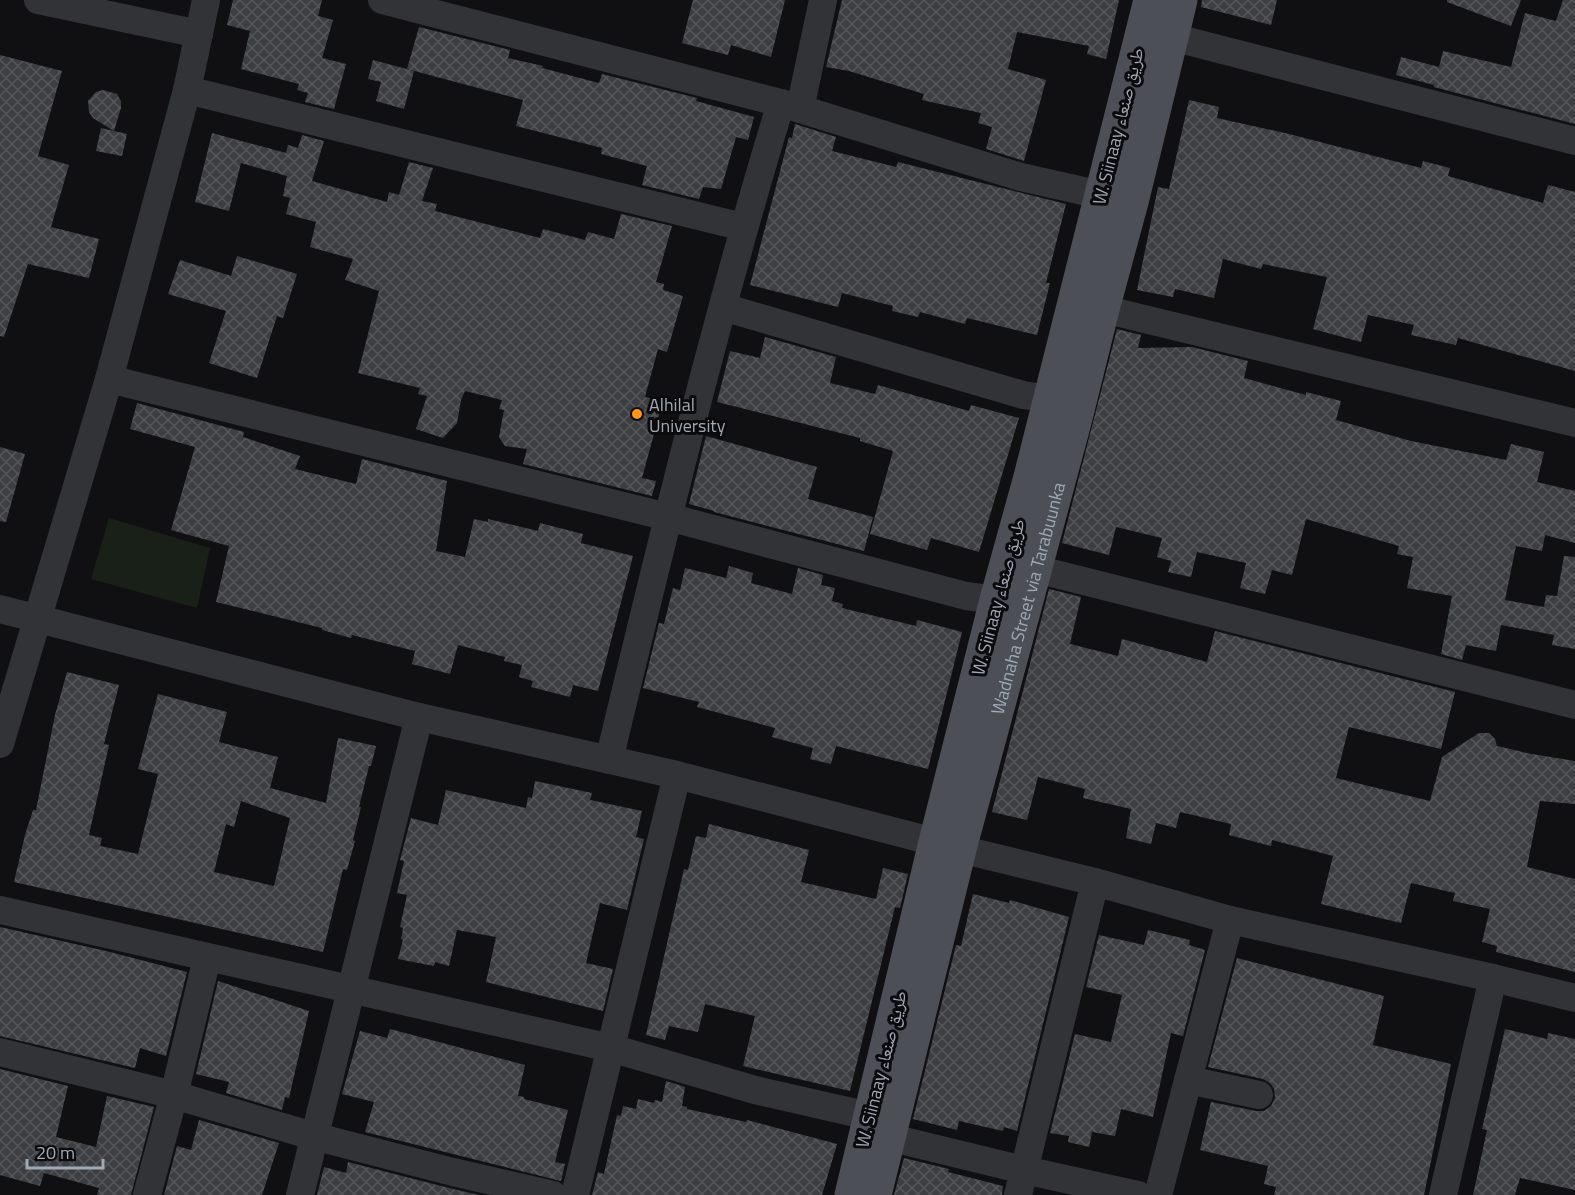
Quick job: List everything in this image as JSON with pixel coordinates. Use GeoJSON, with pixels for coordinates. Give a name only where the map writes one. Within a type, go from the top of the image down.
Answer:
{"type":"FeatureCollection","features":[{"type":"Feature","properties":{"kind":"main road","name":"W. Siinaay طريق صنعاء"},"geometry":{"type":"LineString","coordinates":[[850,1195],[879,1126],[948,846],[996,600],[1050,399],[1150,0]]}},
{"type":"Feature","properties":{"kind":"main road","name":"Wadnaha Street via Tarabuunka"},"geometry":{"type":"LineString","coordinates":[[948,846],[1036,569],[1132,202],[1181,0]]}},
{"type":"Feature","properties":{"kind":"main road"},"geometry":{"type":"LineString","coordinates":[[875,1195],[879,1126]]}},
{"type":"Feature","properties":{"kind":"street"},"geometry":{"type":"LineString","coordinates":[[38,0],[199,34]]}},
{"type":"Feature","properties":{"kind":"street"},"geometry":{"type":"LineString","coordinates":[[0,744],[109,379],[187,90],[206,0]]}},
{"type":"Feature","properties":{"kind":"street"},"geometry":{"type":"LineString","coordinates":[[382,0],[790,106],[1021,177],[1101,195]]}},
{"type":"Feature","properties":{"kind":"street"},"geometry":{"type":"LineString","coordinates":[[609,760],[668,517],[743,227],[790,106],[823,0]]}},
{"type":"Feature","properties":{"kind":"street"},"geometry":{"type":"LineString","coordinates":[[1172,37],[1575,141]]}},
{"type":"Feature","properties":{"kind":"street"},"geometry":{"type":"LineString","coordinates":[[187,90],[743,227]]}},
{"type":"Feature","properties":{"kind":"street"},"geometry":{"type":"LineString","coordinates":[[723,307],[1023,394],[1050,399]]}},
{"type":"Feature","properties":{"kind":"street"},"geometry":{"type":"LineString","coordinates":[[1103,309],[1575,423]]}},
{"type":"Feature","properties":{"kind":"street"},"geometry":{"type":"LineString","coordinates":[[109,379],[668,517],[966,596],[996,600]]}},
{"type":"Feature","properties":{"kind":"street"},"geometry":{"type":"LineString","coordinates":[[1036,569],[1575,705]]}},
{"type":"Feature","properties":{"kind":"street"},"geometry":{"type":"LineString","coordinates":[[0,609],[419,717],[677,775],[1095,882],[1230,920],[1575,998]]}},
{"type":"Feature","properties":{"kind":"street"},"geometry":{"type":"LineString","coordinates":[[300,1195],[419,717]]}},
{"type":"Feature","properties":{"kind":"street"},"geometry":{"type":"LineString","coordinates":[[575,1195],[677,775]]}},
{"type":"Feature","properties":{"kind":"street"},"geometry":{"type":"LineString","coordinates":[[1021,1183],[1095,882]]}},
{"type":"Feature","properties":{"kind":"street"},"geometry":{"type":"LineString","coordinates":[[0,910],[611,1048],[879,1126],[1021,1183],[1138,1195]]}},
{"type":"Feature","properties":{"kind":"street"},"geometry":{"type":"LineString","coordinates":[[1158,1195],[1230,920]]}},
{"type":"Feature","properties":{"kind":"street"},"geometry":{"type":"LineString","coordinates":[[147,1195],[207,958]]}},
{"type":"Feature","properties":{"kind":"street"},"geometry":{"type":"LineString","coordinates":[[1443,1195],[1493,978]]}},
{"type":"Feature","properties":{"kind":"street"},"geometry":{"type":"LineString","coordinates":[[0,1052],[174,1095],[314,1136],[453,1172],[553,1195]]}},
{"type":"Feature","properties":{"kind":"street"},"geometry":{"type":"LineString","coordinates":[[1188,1080],[1259,1095]]}},
{"type":"Feature","properties":{"kind":"shaded area"},"geometry":{"type":"Polygon","coordinates":[[[109,518],[210,548],[197,608],[91,579],[109,518]]]}},
{"type":"Feature","properties":{"kind":"building"},"geometry":{"type":"Polygon","coordinates":[[[233,0],[322,0],[318,16],[333,20],[322,58],[346,64],[334,109],[305,102],[308,93],[297,90],[299,84],[241,69],[250,31],[227,25],[233,0]]]}},
{"type":"Feature","properties":{"kind":"building"},"geometry":{"type":"Polygon","coordinates":[[[693,0],[785,0],[771,57],[731,45],[728,55],[682,43],[693,0]]]}},
{"type":"Feature","properties":{"kind":"building"},"geometry":{"type":"Polygon","coordinates":[[[842,0],[1119,0],[1106,59],[1087,54],[1089,46],[1017,32],[1008,69],[1046,80],[1024,161],[986,149],[992,127],[978,123],[981,113],[922,100],[924,94],[849,71],[826,67],[842,0]]]}},
{"type":"Feature","properties":{"kind":"building"},"geometry":{"type":"Polygon","coordinates":[[[1202,0],[1277,0],[1271,25],[1201,7],[1202,0]]]}},
{"type":"Feature","properties":{"kind":"building"},"geometry":{"type":"Polygon","coordinates":[[[1447,0],[1521,0],[1511,26],[1447,2],[1447,0]]]}},
{"type":"Feature","properties":{"kind":"building"},"geometry":{"type":"Polygon","coordinates":[[[1563,0],[1575,0],[1575,124],[1396,75],[1401,57],[1439,67],[1443,51],[1511,67],[1525,13],[1556,21],[1563,0]]]}},
{"type":"Feature","properties":{"kind":"building"},"geometry":{"type":"Polygon","coordinates":[[[419,27],[510,50],[508,58],[543,66],[542,68],[599,83],[602,74],[697,98],[696,101],[754,117],[748,140],[736,137],[721,189],[703,187],[699,199],[642,185],[647,166],[601,154],[602,148],[516,126],[523,100],[407,69],[419,27]]]}},
{"type":"Feature","properties":{"kind":"building"},"geometry":{"type":"Polygon","coordinates":[[[0,55],[62,71],[38,156],[69,165],[51,227],[99,239],[89,278],[28,264],[4,337],[0,336],[0,55]]]}},
{"type":"Feature","properties":{"kind":"building"},"geometry":{"type":"Polygon","coordinates":[[[373,60],[414,71],[404,109],[376,101],[381,82],[368,79],[373,60]]]}},
{"type":"Feature","properties":{"kind":"building"},"geometry":{"type":"Polygon","coordinates":[[[103,90],[117,94],[121,101],[114,131],[93,118],[89,112],[88,101],[96,92],[103,90]]]}},
{"type":"Feature","properties":{"kind":"building"},"geometry":{"type":"Polygon","coordinates":[[[1189,100],[1219,107],[1217,118],[1421,168],[1423,161],[1450,168],[1448,176],[1543,203],[1548,185],[1575,192],[1575,371],[1458,338],[1456,345],[1411,335],[1414,325],[1368,315],[1361,342],[1313,329],[1327,277],[1263,264],[1261,269],[1223,259],[1214,298],[1175,289],[1173,297],[1137,290],[1158,187],[1169,189],[1189,100]]]}},
{"type":"Feature","properties":{"kind":"building"},"geometry":{"type":"Polygon","coordinates":[[[795,124],[836,137],[832,151],[896,167],[898,162],[1066,204],[1046,283],[1050,283],[1037,335],[967,318],[965,324],[920,312],[918,317],[892,311],[893,306],[842,293],[838,307],[750,285],[789,137],[792,138],[795,124]]]}},
{"type":"Feature","properties":{"kind":"building"},"geometry":{"type":"Polygon","coordinates":[[[101,128],[127,134],[122,156],[96,151],[101,128]]]}},
{"type":"Feature","properties":{"kind":"building"},"geometry":{"type":"Polygon","coordinates":[[[212,133],[286,153],[288,145],[298,148],[302,135],[324,141],[312,181],[387,202],[389,192],[399,195],[409,162],[433,168],[422,201],[437,204],[435,211],[540,238],[543,229],[585,240],[588,232],[614,239],[621,214],[672,226],[656,282],[664,284],[663,290],[683,296],[667,352],[658,349],[645,397],[663,401],[642,478],[656,481],[652,496],[523,464],[527,449],[505,446],[499,437],[504,410],[499,409],[502,400],[465,391],[457,423],[443,438],[416,429],[427,396],[418,394],[420,388],[358,373],[379,291],[345,280],[353,259],[310,247],[316,222],[286,214],[290,198],[283,196],[287,176],[241,163],[229,211],[195,202],[212,133]]]}},
{"type":"Feature","properties":{"kind":"building"},"geometry":{"type":"Polygon","coordinates":[[[237,256],[297,274],[283,318],[277,316],[257,378],[209,363],[226,311],[168,294],[180,260],[231,276],[237,256]]]}},
{"type":"Feature","properties":{"kind":"building"},"geometry":{"type":"Polygon","coordinates":[[[1117,329],[1141,335],[1138,348],[1192,347],[1248,361],[1244,378],[1306,395],[1306,392],[1341,401],[1336,420],[1411,441],[1506,460],[1511,444],[1544,452],[1537,482],[1575,491],[1575,543],[1545,535],[1542,551],[1516,546],[1505,600],[1544,607],[1546,595],[1557,596],[1564,556],[1575,557],[1575,649],[1552,645],[1554,635],[1501,625],[1496,651],[1466,645],[1462,660],[1441,654],[1452,596],[1407,588],[1413,557],[1397,554],[1399,546],[1306,519],[1292,575],[1272,570],[1265,594],[1240,588],[1246,563],[1197,552],[1191,577],[1168,572],[1171,561],[1157,557],[1162,538],[1116,527],[1109,555],[1062,543],[1117,329]]]}},
{"type":"Feature","properties":{"kind":"building"},"geometry":{"type":"Polygon","coordinates":[[[765,337],[836,357],[830,383],[875,394],[878,385],[969,411],[971,405],[1019,418],[979,552],[931,538],[927,550],[870,534],[893,451],[860,441],[860,438],[717,402],[730,351],[760,358],[765,337]]]}},
{"type":"Feature","properties":{"kind":"building"},"geometry":{"type":"Polygon","coordinates":[[[137,403],[244,432],[243,437],[300,456],[295,469],[356,484],[362,459],[447,481],[436,551],[465,557],[474,519],[488,522],[488,519],[538,531],[540,523],[583,534],[581,543],[633,556],[598,691],[573,685],[570,697],[531,687],[533,681],[519,677],[522,665],[504,661],[505,657],[458,645],[450,674],[412,664],[415,651],[352,635],[351,638],[322,630],[322,628],[216,602],[229,546],[171,530],[195,447],[130,429],[137,403]]]}},
{"type":"Feature","properties":{"kind":"building"},"geometry":{"type":"Polygon","coordinates":[[[706,436],[817,467],[808,499],[873,517],[864,551],[689,504],[706,436]]]}},
{"type":"Feature","properties":{"kind":"building"},"geometry":{"type":"Polygon","coordinates":[[[0,447],[25,454],[6,522],[0,521],[0,447]]]}},
{"type":"Feature","properties":{"kind":"building"},"geometry":{"type":"Polygon","coordinates":[[[729,566],[753,573],[751,583],[792,594],[798,568],[823,575],[821,585],[835,588],[832,601],[843,604],[842,608],[916,626],[917,620],[962,632],[928,769],[836,746],[831,764],[810,759],[813,748],[772,737],[775,728],[697,707],[699,702],[643,688],[659,623],[664,624],[673,588],[680,590],[685,568],[726,578],[729,566]]]}},
{"type":"Feature","properties":{"kind":"building"},"geometry":{"type":"Polygon","coordinates":[[[1049,589],[1081,597],[1070,644],[1118,656],[1122,639],[1207,662],[1215,631],[1455,692],[1441,749],[1349,727],[1336,778],[1430,801],[1442,757],[1479,733],[1489,733],[1495,739],[1497,746],[1575,761],[1575,804],[1540,801],[1527,867],[1575,879],[1575,972],[1496,952],[1497,946],[1482,942],[1490,909],[1453,901],[1455,893],[1411,883],[1401,923],[1321,904],[1333,856],[1272,840],[1271,846],[1229,835],[1231,824],[1180,812],[1176,828],[1156,823],[1151,844],[1126,838],[1131,809],[1083,798],[1085,789],[1038,777],[1027,820],[992,812],[1049,589]]]}},
{"type":"Feature","properties":{"kind":"building"},"geometry":{"type":"Polygon","coordinates":[[[67,672],[119,685],[104,744],[109,745],[89,835],[102,838],[100,846],[138,854],[158,774],[138,769],[158,694],[227,712],[219,742],[278,757],[270,788],[326,803],[338,738],[376,746],[359,807],[361,807],[353,840],[355,841],[347,870],[343,869],[323,952],[14,882],[25,835],[33,810],[36,810],[55,715],[67,672]],[[241,801],[234,827],[226,824],[214,872],[274,886],[290,818],[241,801]]]}},
{"type":"Feature","properties":{"kind":"building"},"geometry":{"type":"Polygon","coordinates":[[[535,781],[592,793],[590,800],[642,811],[636,837],[644,839],[627,910],[600,903],[586,963],[613,969],[603,1011],[486,982],[496,937],[457,930],[449,966],[435,962],[434,966],[398,959],[403,940],[401,939],[403,928],[400,927],[407,895],[397,893],[404,861],[400,860],[411,818],[438,825],[446,790],[526,808],[528,797],[532,798],[535,781]]]}},
{"type":"Feature","properties":{"kind":"building"},"geometry":{"type":"Polygon","coordinates":[[[709,824],[809,850],[801,882],[876,899],[883,868],[908,874],[900,908],[895,907],[850,1091],[743,1066],[755,1016],[705,1004],[698,1032],[669,1026],[665,1040],[646,1035],[684,869],[688,870],[696,836],[706,838],[709,824]]]}},
{"type":"Feature","properties":{"kind":"building"},"geometry":{"type":"Polygon","coordinates":[[[973,894],[1009,903],[1010,900],[1069,917],[1017,1131],[1004,1127],[1003,1131],[959,1121],[957,1130],[913,1119],[956,945],[961,946],[973,894]]]}},
{"type":"Feature","properties":{"kind":"building"},"geometry":{"type":"Polygon","coordinates":[[[0,927],[187,972],[166,1056],[140,1048],[135,1068],[0,1036],[0,927]]]}},
{"type":"Feature","properties":{"kind":"building"},"geometry":{"type":"Polygon","coordinates":[[[1148,930],[1190,940],[1189,945],[1205,950],[1183,1036],[1171,1033],[1153,1117],[1121,1109],[1115,1136],[1092,1132],[1089,1147],[1068,1142],[1069,1136],[1050,1133],[1075,1034],[1111,1042],[1122,995],[1086,987],[1099,935],[1144,945],[1148,930]]]}},
{"type":"Feature","properties":{"kind":"building"},"geometry":{"type":"Polygon","coordinates":[[[1237,958],[1384,996],[1373,1045],[1451,1064],[1424,1195],[1274,1195],[1276,1187],[1264,1184],[1268,1166],[1200,1150],[1211,1102],[1264,1111],[1271,1106],[1275,1098],[1274,1089],[1263,1079],[1208,1067],[1237,958]]]}},
{"type":"Feature","properties":{"kind":"building"},"geometry":{"type":"Polygon","coordinates":[[[218,981],[309,1011],[289,1098],[285,1097],[282,1110],[226,1093],[229,1082],[196,1074],[218,981]]]}},
{"type":"Feature","properties":{"kind":"building"},"geometry":{"type":"Polygon","coordinates":[[[390,1029],[525,1065],[518,1096],[568,1110],[555,1162],[565,1164],[561,1181],[365,1132],[374,1102],[342,1094],[360,1031],[387,1038],[390,1029]]]}},
{"type":"Feature","properties":{"kind":"building"},"geometry":{"type":"Polygon","coordinates":[[[1505,1029],[1547,1039],[1548,1033],[1575,1039],[1575,1190],[1520,1178],[1515,1195],[1473,1195],[1487,1130],[1482,1129],[1505,1029]]]}},
{"type":"Feature","properties":{"kind":"building"},"geometry":{"type":"Polygon","coordinates":[[[0,1069],[68,1086],[56,1137],[96,1147],[107,1096],[154,1107],[131,1195],[97,1195],[99,1188],[44,1173],[40,1186],[0,1175],[0,1069]]]}},
{"type":"Feature","properties":{"kind":"building"},"geometry":{"type":"Polygon","coordinates":[[[666,1081],[685,1087],[682,1106],[687,1109],[746,1122],[747,1120],[837,1144],[822,1195],[592,1195],[598,1172],[604,1174],[617,1115],[621,1116],[623,1106],[636,1109],[638,1099],[654,1103],[655,1100],[662,1102],[666,1081]]]}},
{"type":"Feature","properties":{"kind":"building"},"geometry":{"type":"Polygon","coordinates":[[[199,1120],[279,1143],[262,1195],[164,1195],[177,1146],[191,1150],[199,1120]]]}},
{"type":"Feature","properties":{"kind":"building"},"geometry":{"type":"Polygon","coordinates":[[[904,1158],[1003,1186],[1002,1195],[894,1195],[904,1158]]]}},
{"type":"Feature","properties":{"kind":"building"},"geometry":{"type":"Polygon","coordinates":[[[348,1162],[479,1195],[317,1195],[324,1167],[346,1173],[348,1162]]]}},
{"type":"Feature","properties":{"kind":"place","name":"Alhilal University"},"geometry":{"type":"Point","coordinates":[637,414]}}]}
